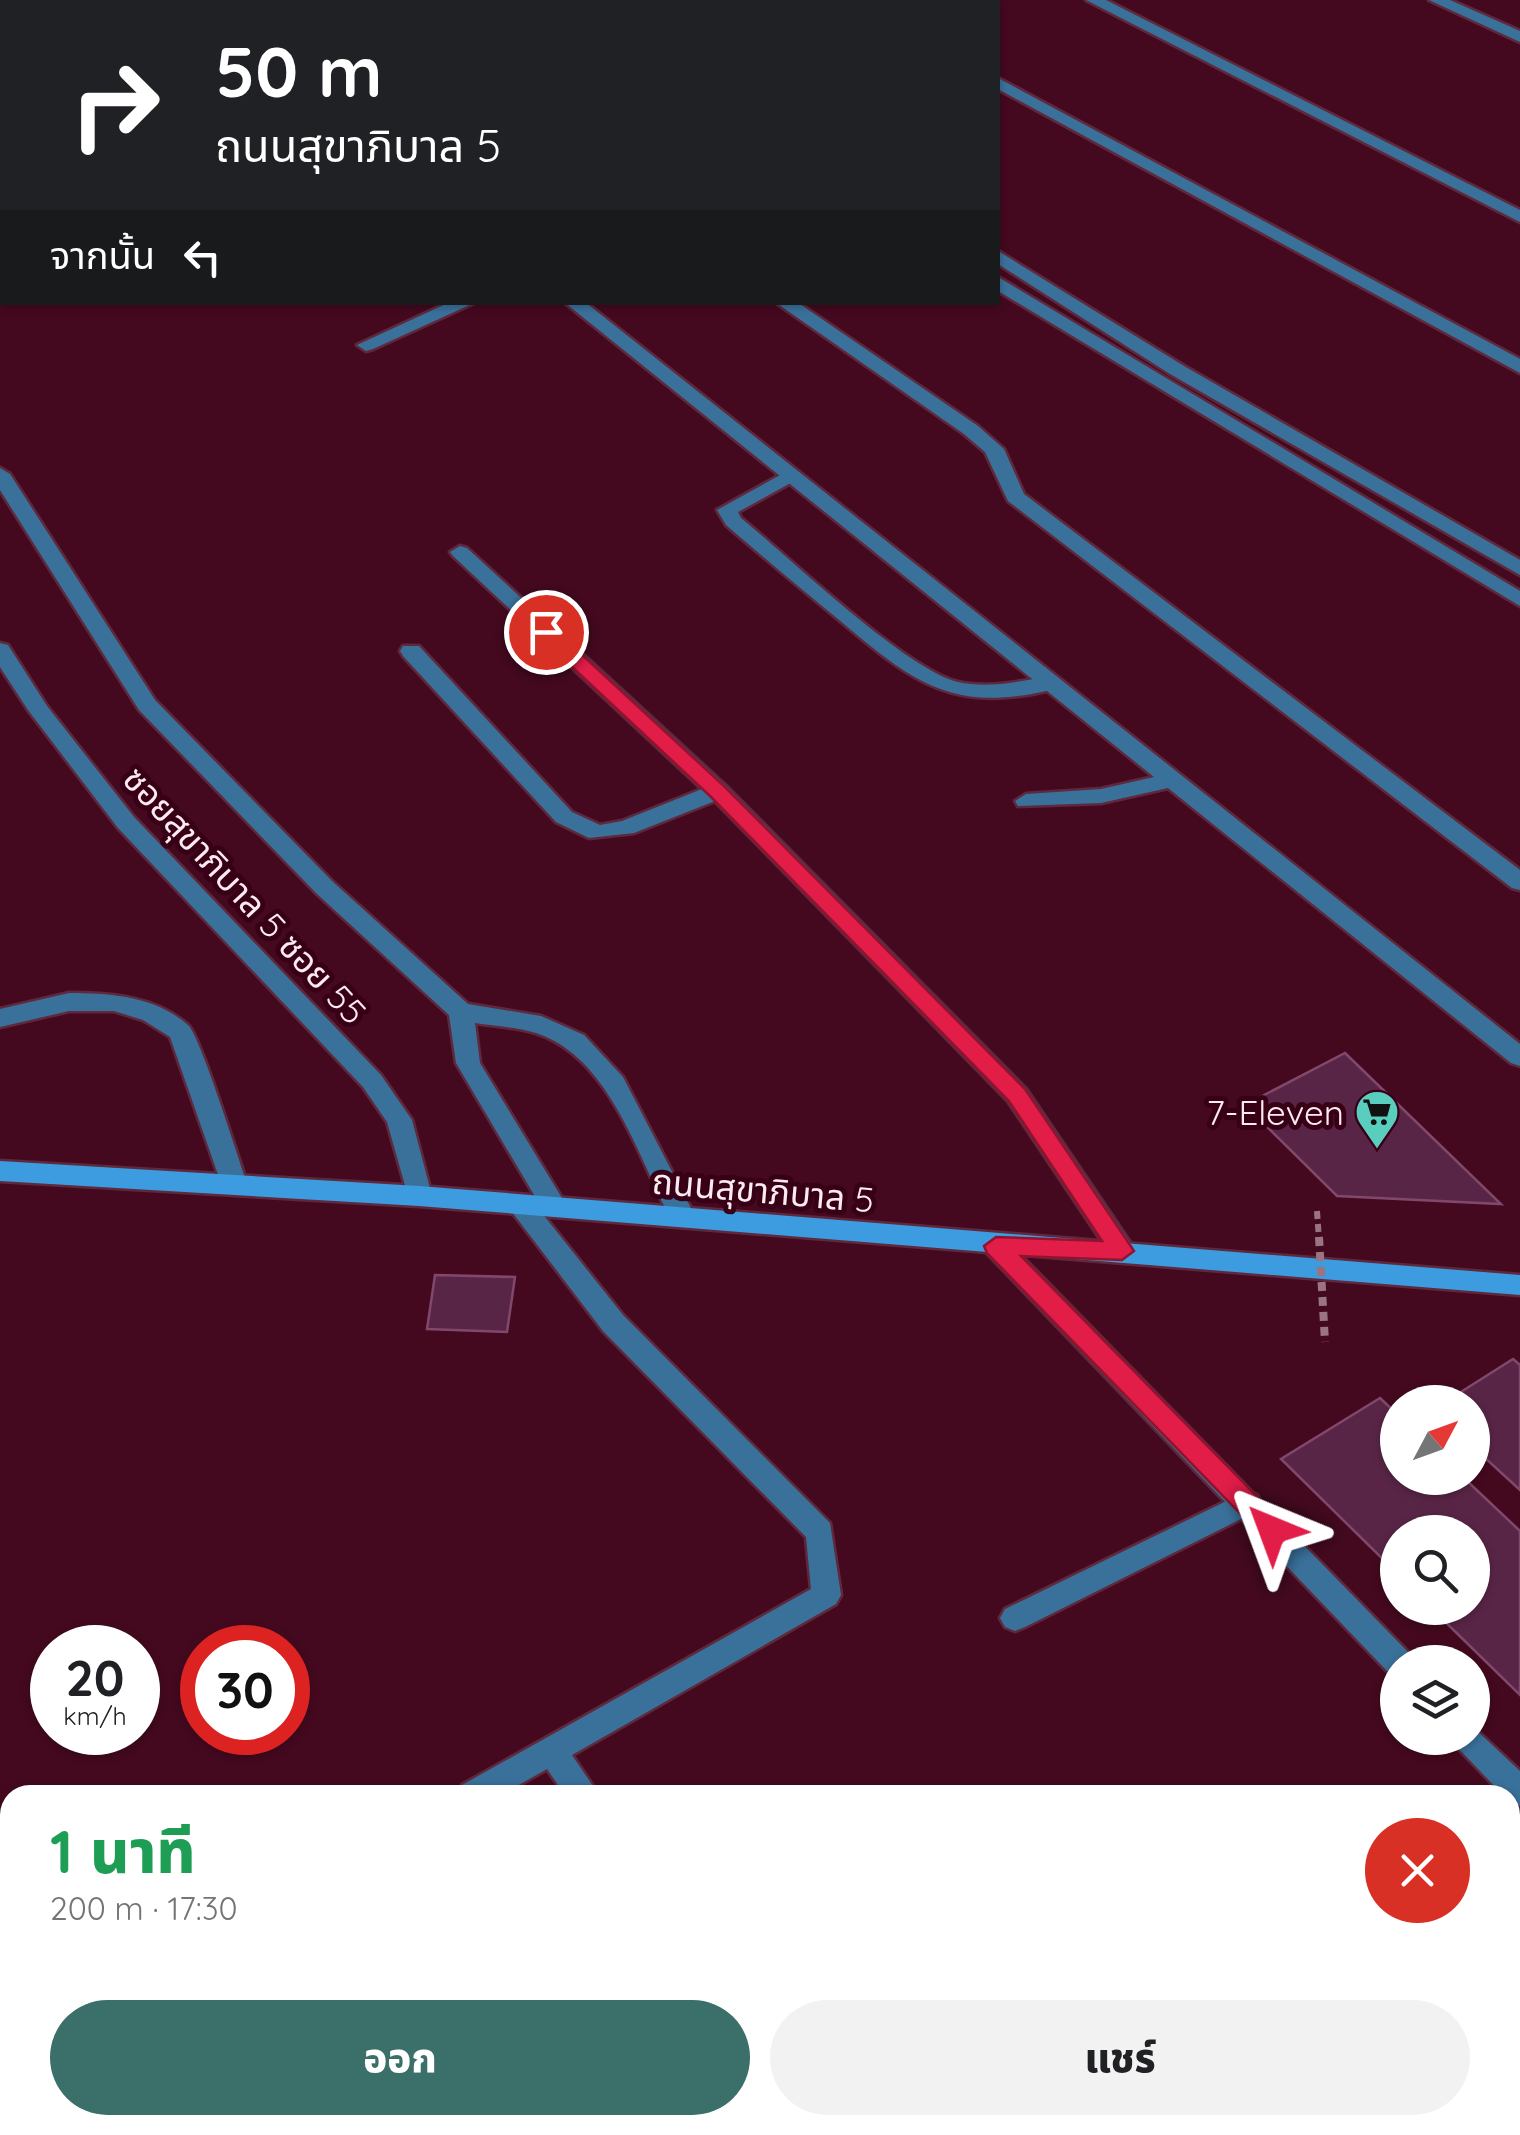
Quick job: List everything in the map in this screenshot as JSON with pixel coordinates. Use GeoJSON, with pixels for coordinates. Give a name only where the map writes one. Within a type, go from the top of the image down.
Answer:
{"type":"FeatureCollection","features":[{"type":"Feature","properties":{"kind":"main road","name":"ถนนสุขาภิบาล 5"},"geometry":{"type":"LineString","coordinates":[[0,1171],[418,1196],[1520,1286]]}},
{"type":"Feature","properties":{"kind":"street"},"geometry":{"type":"LineString","coordinates":[[1094,0],[1520,217]]}},
{"type":"Feature","properties":{"kind":"street"},"geometry":{"type":"LineString","coordinates":[[1437,0],[1520,37]]}},
{"type":"Feature","properties":{"kind":"street"},"geometry":{"type":"LineString","coordinates":[[1000,84],[1520,367]]}},
{"type":"Feature","properties":{"kind":"street"},"geometry":{"type":"LineString","coordinates":[[1000,257],[1177,370],[1520,569]]}},
{"type":"Feature","properties":{"kind":"street"},"geometry":{"type":"LineString","coordinates":[[1000,284],[1520,600]]}},
{"type":"Feature","properties":{"kind":"street"},"geometry":{"type":"LineString","coordinates":[[366,344],[460,305]]}},
{"type":"Feature","properties":{"kind":"street"},"geometry":{"type":"LineString","coordinates":[[577,305],[1520,1057]]}},
{"type":"Feature","properties":{"kind":"street"},"geometry":{"type":"LineString","coordinates":[[788,305],[970,430],[994,449],[1015,497],[1520,882]]}},
{"type":"Feature","properties":{"kind":"street"},"geometry":{"type":"LineString","coordinates":[[0,474],[147,704],[324,887],[461,1012],[542,1026],[575,1041],[614,1083],[682,1216]]}},
{"type":"Feature","properties":{"kind":"street"},"geometry":{"type":"LineString","coordinates":[[791,476],[727,510],[734,521],[908,667],[930,681],[984,695],[1051,683]]}},
{"type":"Feature","properties":{"kind":"street"},"geometry":{"type":"LineString","coordinates":[[460,552],[718,792],[1017,1095],[1122,1251]]}},
{"type":"Feature","properties":{"kind":"street"},"geometry":{"type":"LineString","coordinates":[[411,651],[564,817],[597,833],[626,828],[718,792]]}},
{"type":"Feature","properties":{"kind":"street","name":"ซอยสุขาภิบาล 5 ซอย 55"},"geometry":{"type":"LineString","coordinates":[[1,653],[26,697],[107,804],[372,1081],[399,1120],[418,1196]]}},
{"type":"Feature","properties":{"kind":"street"},"geometry":{"type":"LineString","coordinates":[[1026,801],[1101,796],[1173,780]]}},
{"type":"Feature","properties":{"kind":"street"},"geometry":{"type":"LineString","coordinates":[[0,1018],[69,1002],[115,1002],[152,1014],[181,1032],[235,1186]]}},
{"type":"Feature","properties":{"kind":"street"},"geometry":{"type":"LineString","coordinates":[[461,1012],[468,1062],[555,1208]]}},
{"type":"Feature","properties":{"kind":"street"},"geometry":{"type":"LineString","coordinates":[[491,1785],[826,1595],[820,1532],[614,1323],[521,1205]]}},
{"type":"Feature","properties":{"kind":"street"},"geometry":{"type":"LineString","coordinates":[[996,1246],[1382,1645]]}},
{"type":"Feature","properties":{"kind":"street"},"geometry":{"type":"LineString","coordinates":[[1015,1618],[1247,1503]]}},
{"type":"Feature","properties":{"kind":"street"},"geometry":{"type":"LineString","coordinates":[[552,1752],[576,1785]]}},
{"type":"Feature","properties":{"kind":"street"},"geometry":{"type":"LineString","coordinates":[[1485,1755],[1513,1785]]}},
{"type":"Feature","properties":{"kind":"path"},"geometry":{"type":"LineString","coordinates":[[1317,1211],[1325,1342]]}},
{"type":"Feature","properties":{"kind":"building"},"geometry":{"type":"Polygon","coordinates":[[[1345,1053],[1501,1204],[1337,1196],[1245,1105],[1345,1053]]]}},
{"type":"Feature","properties":{"kind":"building"},"geometry":{"type":"Polygon","coordinates":[[[435,1275],[515,1277],[507,1332],[427,1329],[435,1275]]]}},
{"type":"Feature","properties":{"kind":"building"},"geometry":{"type":"Polygon","coordinates":[[[1513,1359],[1520,1365],[1520,1490],[1490,1462],[1490,1385],[1472,1385],[1513,1359]]]}},
{"type":"Feature","properties":{"kind":"building"},"geometry":{"type":"Polygon","coordinates":[[[1380,1398],[1380,1495],[1482,1495],[1520,1531],[1520,1695],[1490,1666],[1490,1645],[1469,1645],[1448,1625],[1490,1625],[1490,1515],[1380,1515],[1380,1556],[1281,1459],[1380,1398]]]}},
{"type":"Feature","properties":{"kind":"place","name":"7-Eleven"},"geometry":{"type":"Point","coordinates":[1377,1150]}},
{"type":"Feature","properties":{"kind":"route"},"geometry":{"type":"LineString","coordinates":[[546,632],[718,792],[1017,1095],[1122,1251],[996,1246],[1272,1530]]}}]}
